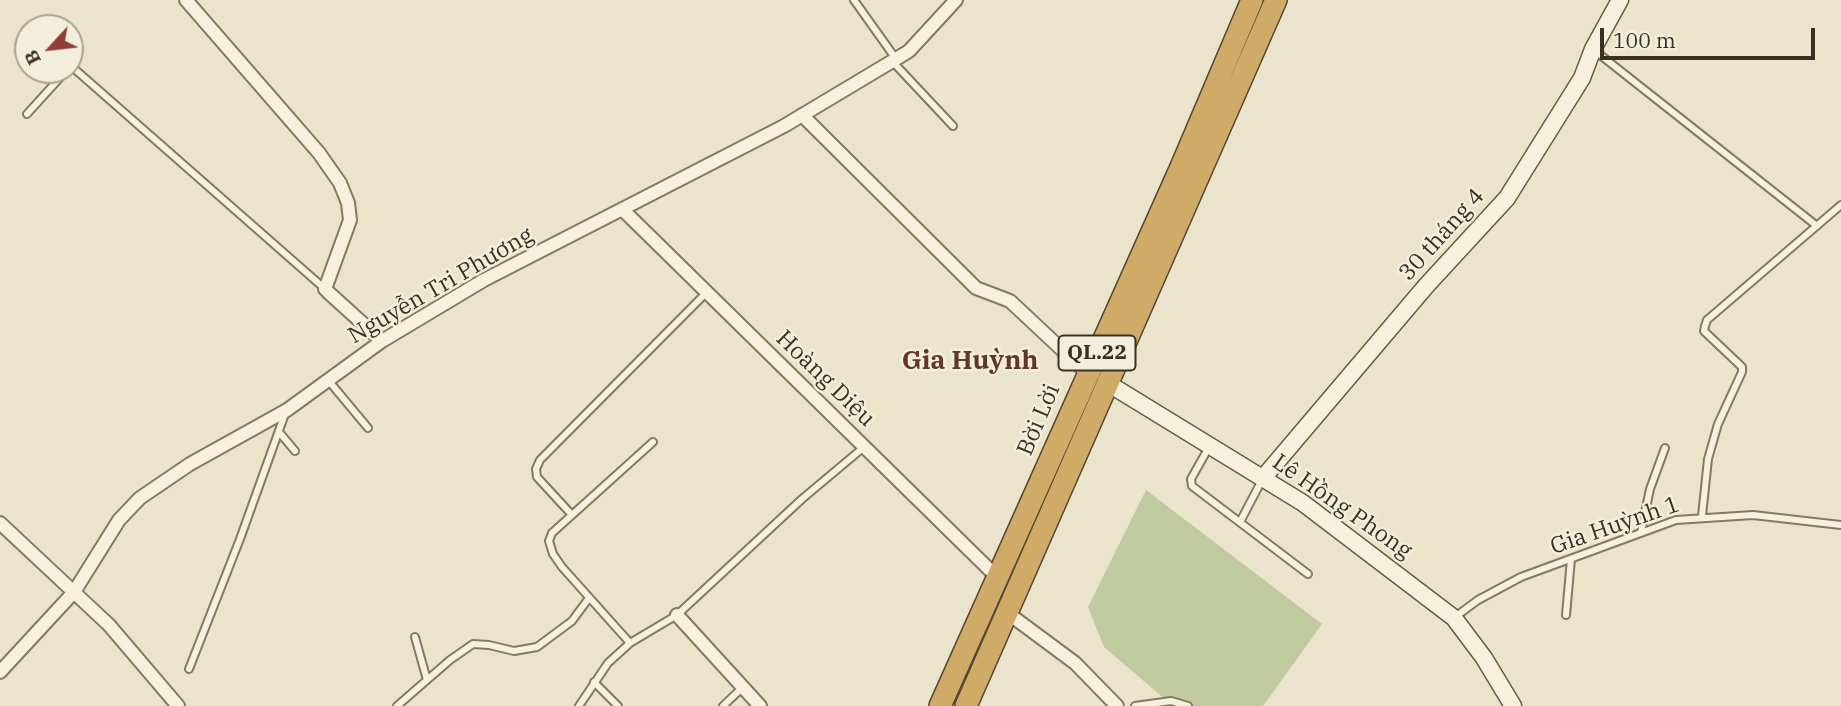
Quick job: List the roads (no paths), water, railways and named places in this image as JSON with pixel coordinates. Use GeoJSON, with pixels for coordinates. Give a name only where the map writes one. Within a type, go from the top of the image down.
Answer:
{"type":"FeatureCollection","features":[{"type":"Feature","properties":{"kind":"highway","name":"Bời Lời"},"geometry":{"type":"LineString","coordinates":[[940,706],[999,579],[1252,0]]}},
{"type":"Feature","properties":{"kind":"highway","name":"QL.22"},"geometry":{"type":"LineString","coordinates":[[966,706],[1009,614],[1276,0]]}},
{"type":"Feature","properties":{"kind":"highway"},"geometry":{"type":"LineString","coordinates":[[1088,374],[1109,384]]}},
{"type":"Feature","properties":{"kind":"street"},"geometry":{"type":"LineString","coordinates":[[186,0],[319,153],[340,183],[348,202],[350,220],[329,293],[382,341]]}},
{"type":"Feature","properties":{"kind":"street","name":"Nguyễn Tri Phương"},"geometry":{"type":"LineString","coordinates":[[0,671],[74,592],[119,520],[140,498],[190,464],[287,410],[382,341],[484,281],[802,115],[909,51],[956,0]]}},
{"type":"Feature","properties":{"kind":"street","name":"30 tháng 4"},"geometry":{"type":"LineString","coordinates":[[1263,478],[1426,286],[1507,198],[1582,78],[1593,49],[1620,0]]}},
{"type":"Feature","properties":{"kind":"street"},"geometry":{"type":"LineString","coordinates":[[802,115],[976,288],[1010,302],[1088,374]]}},
{"type":"Feature","properties":{"kind":"street","name":"Hoàng Diệu"},"geometry":{"type":"LineString","coordinates":[[622,209],[999,579]]}},
{"type":"Feature","properties":{"kind":"street","name":"Lê Hồng Phong"},"geometry":{"type":"LineString","coordinates":[[1109,384],[1303,503],[1454,618],[1484,658],[1513,706]]}},
{"type":"Feature","properties":{"kind":"street"},"geometry":{"type":"LineString","coordinates":[[0,523],[109,625],[178,706]]}},
{"type":"Feature","properties":{"kind":"street"},"geometry":{"type":"LineString","coordinates":[[1009,614],[1075,663],[1116,706]]}},
{"type":"Feature","properties":{"kind":"street"},"geometry":{"type":"LineString","coordinates":[[677,615],[760,706]]}},
{"type":"Feature","properties":{"kind":"lane"},"geometry":{"type":"LineString","coordinates":[[854,0],[894,60],[953,126]]}},
{"type":"Feature","properties":{"kind":"lane"},"geometry":{"type":"LineString","coordinates":[[1593,49],[1817,226]]}},
{"type":"Feature","properties":{"kind":"lane"},"geometry":{"type":"LineString","coordinates":[[84,80],[329,293]]}},
{"type":"Feature","properties":{"kind":"lane"},"geometry":{"type":"LineString","coordinates":[[27,114],[54,84]]}},
{"type":"Feature","properties":{"kind":"lane"},"geometry":{"type":"LineString","coordinates":[[1702,516],[1708,459],[1718,424],[1742,372],[1742,367],[1704,331],[1704,326],[1707,320],[1841,205]]}},
{"type":"Feature","properties":{"kind":"lane"},"geometry":{"type":"LineString","coordinates":[[572,515],[537,477],[536,469],[540,460],[706,293]]}},
{"type":"Feature","properties":{"kind":"lane"},"geometry":{"type":"LineString","coordinates":[[328,380],[368,428]]}},
{"type":"Feature","properties":{"kind":"lane"},"geometry":{"type":"LineString","coordinates":[[189,669],[287,410]]}},
{"type":"Feature","properties":{"kind":"lane"},"geometry":{"type":"LineString","coordinates":[[279,432],[295,451]]}},
{"type":"Feature","properties":{"kind":"lane"},"geometry":{"type":"LineString","coordinates":[[630,643],[562,567],[553,554],[549,541],[552,533],[653,442]]}},
{"type":"Feature","properties":{"kind":"lane"},"geometry":{"type":"LineString","coordinates":[[1210,445],[1191,479],[1192,486],[1308,574]]}},
{"type":"Feature","properties":{"kind":"lane"},"geometry":{"type":"LineString","coordinates":[[579,706],[608,663],[630,643],[677,615],[802,499],[864,447]]}},
{"type":"Feature","properties":{"kind":"lane"},"geometry":{"type":"LineString","coordinates":[[1641,532],[1650,489],[1665,448]]}},
{"type":"Feature","properties":{"kind":"lane"},"geometry":{"type":"LineString","coordinates":[[1240,522],[1263,478]]}},
{"type":"Feature","properties":{"kind":"lane","name":"Gia Huỳnh 1"},"geometry":{"type":"LineString","coordinates":[[1454,618],[1478,600],[1521,577],[1676,520],[1753,514],[1841,525]]}},
{"type":"Feature","properties":{"kind":"lane"},"geometry":{"type":"LineString","coordinates":[[1566,615],[1571,559]]}},
{"type":"Feature","properties":{"kind":"lane"},"geometry":{"type":"LineString","coordinates":[[397,706],[450,660],[473,645],[489,645],[514,651],[537,647],[572,621],[589,598]]}},
{"type":"Feature","properties":{"kind":"lane"},"geometry":{"type":"LineString","coordinates":[[415,637],[427,680]]}},
{"type":"Feature","properties":{"kind":"lane"},"geometry":{"type":"LineString","coordinates":[[594,682],[618,706]]}},
{"type":"Feature","properties":{"kind":"lane"},"geometry":{"type":"LineString","coordinates":[[723,706],[743,687]]}},
{"type":"Feature","properties":{"kind":"lane"},"geometry":{"type":"LineString","coordinates":[[1135,706],[1171,701],[1188,706]]}},
{"type":"Feature","properties":{"kind":"district","name":"Gia Huỳnh"},"geometry":{"type":"Point","coordinates":[970,361]}}]}
